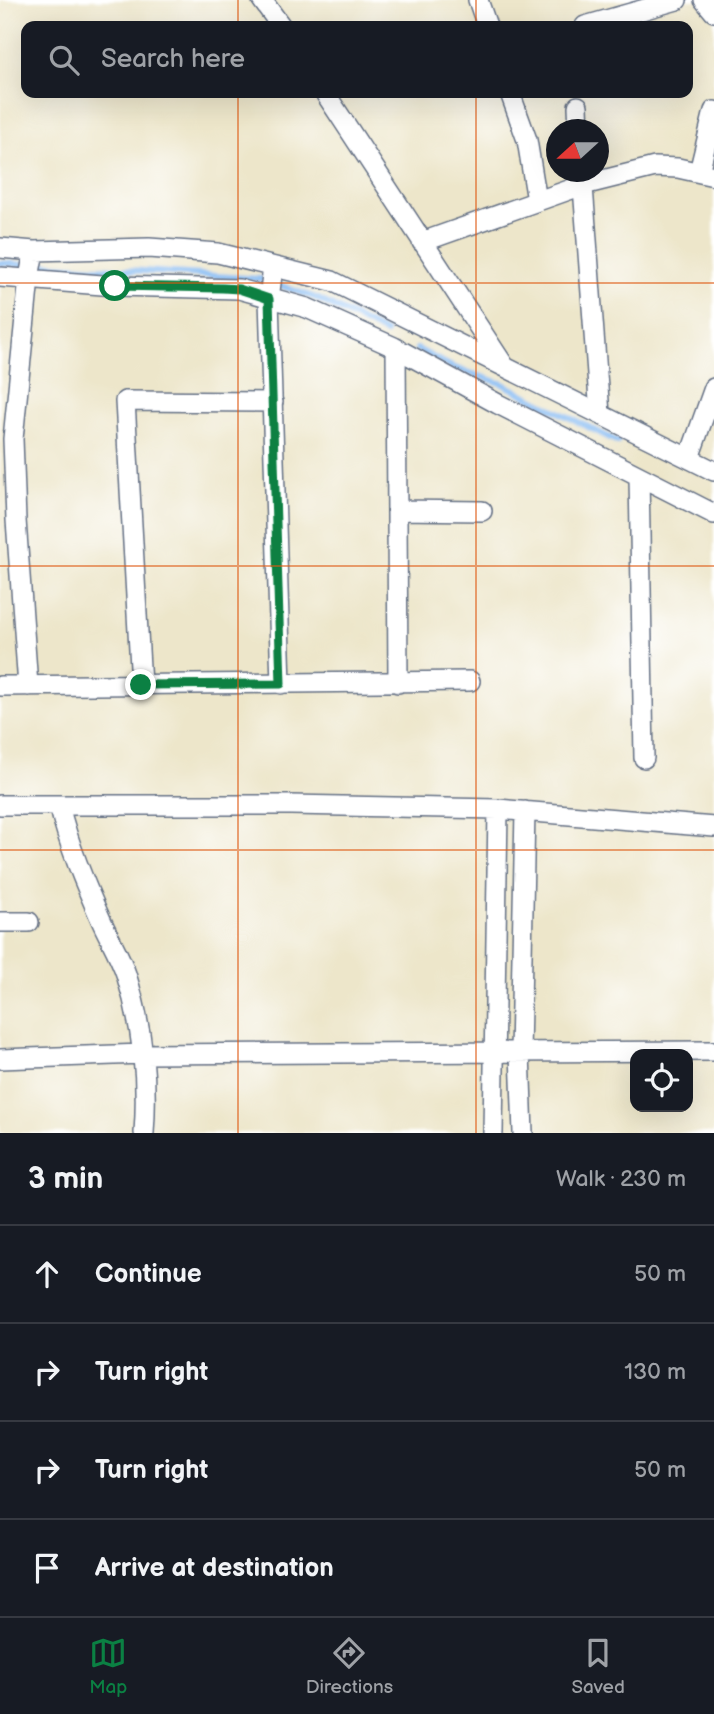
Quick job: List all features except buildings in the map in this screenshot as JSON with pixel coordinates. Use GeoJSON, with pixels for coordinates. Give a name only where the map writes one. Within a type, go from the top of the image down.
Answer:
{"type":"FeatureCollection","features":[{"type":"Feature","properties":{"kind":"street"},"geometry":{"type":"LineString","coordinates":[[262,0],[277,21]]}},
{"type":"Feature","properties":{"kind":"street"},"geometry":{"type":"LineString","coordinates":[[478,0],[485,21]]}},
{"type":"Feature","properties":{"kind":"street"},"geometry":{"type":"LineString","coordinates":[[603,21],[677,0]]}},
{"type":"Feature","properties":{"kind":"street"},"geometry":{"type":"LineString","coordinates":[[704,0],[714,12]]}},
{"type":"Feature","properties":{"kind":"street"},"geometry":{"type":"LineString","coordinates":[[328,98],[505,368]]}},
{"type":"Feature","properties":{"kind":"street"},"geometry":{"type":"LineString","coordinates":[[512,98],[527,140],[537,201]]}},
{"type":"Feature","properties":{"kind":"street"},"geometry":{"type":"LineString","coordinates":[[578,106],[579,119]]}},
{"type":"Feature","properties":{"kind":"street"},"geometry":{"type":"LineString","coordinates":[[609,174],[655,167],[706,174],[714,111]]}},
{"type":"Feature","properties":{"kind":"street"},"geometry":{"type":"LineString","coordinates":[[422,242],[537,201],[574,182]]}},
{"type":"Feature","properties":{"kind":"street"},"geometry":{"type":"LineString","coordinates":[[582,182],[600,414]]}},
{"type":"Feature","properties":{"kind":"street"},"geometry":{"type":"LineString","coordinates":[[0,248],[34,251],[163,249],[218,253],[332,281],[714,471]]}},
{"type":"Feature","properties":{"kind":"street"},"geometry":{"type":"LineString","coordinates":[[29,686],[16,520],[13,439],[34,251]]}},
{"type":"Feature","properties":{"kind":"street"},"geometry":{"type":"LineString","coordinates":[[274,267],[269,299],[281,684]]}},
{"type":"Feature","properties":{"kind":"street"},"geometry":{"type":"LineString","coordinates":[[0,277],[115,286],[231,288],[307,308],[397,348],[498,404],[714,514]]}},
{"type":"Feature","properties":{"kind":"street"},"geometry":{"type":"LineString","coordinates":[[397,348],[398,683]]}},
{"type":"Feature","properties":{"kind":"street"},"geometry":{"type":"LineString","coordinates":[[689,458],[714,388]]}},
{"type":"Feature","properties":{"kind":"street"},"geometry":{"type":"LineString","coordinates":[[141,685],[125,401],[272,402]]}},
{"type":"Feature","properties":{"kind":"street"},"geometry":{"type":"LineString","coordinates":[[639,476],[644,758]]}},
{"type":"Feature","properties":{"kind":"street"},"geometry":{"type":"LineString","coordinates":[[397,510],[482,511]]}},
{"type":"Feature","properties":{"kind":"street"},"geometry":{"type":"LineString","coordinates":[[0,686],[470,681]]}},
{"type":"Feature","properties":{"kind":"street"},"geometry":{"type":"LineString","coordinates":[[0,805],[290,805],[498,809],[714,827]]}},
{"type":"Feature","properties":{"kind":"street"},"geometry":{"type":"LineString","coordinates":[[59,805],[67,841],[125,973],[143,1054],[144,1133]]}},
{"type":"Feature","properties":{"kind":"street"},"geometry":{"type":"LineString","coordinates":[[493,1133],[492,1053],[498,809]]}},
{"type":"Feature","properties":{"kind":"street"},"geometry":{"type":"LineString","coordinates":[[523,1133],[520,1053],[524,811]]}},
{"type":"Feature","properties":{"kind":"street"},"geometry":{"type":"LineString","coordinates":[[0,922],[29,922]]}},
{"type":"Feature","properties":{"kind":"street"},"geometry":{"type":"LineString","coordinates":[[0,1059],[143,1054],[714,1051]]}},
{"type":"Feature","properties":{"kind":"waterway"},"geometry":{"type":"LineString","coordinates":[[0,263],[26,265]]}},
{"type":"Feature","properties":{"kind":"waterway"},"geometry":{"type":"LineString","coordinates":[[38,264],[261,279]]}},
{"type":"Feature","properties":{"kind":"waterway"},"geometry":{"type":"LineString","coordinates":[[279,285],[316,298],[386,333]]}},
{"type":"Feature","properties":{"kind":"waterway"},"geometry":{"type":"LineString","coordinates":[[417,349],[452,367],[501,383],[618,442]]}},
{"type":"Feature","properties":{"kind":"route"},"geometry":{"type":"LineString","coordinates":[[115,286],[239,289],[269,299],[281,684],[141,685]]}}]}
